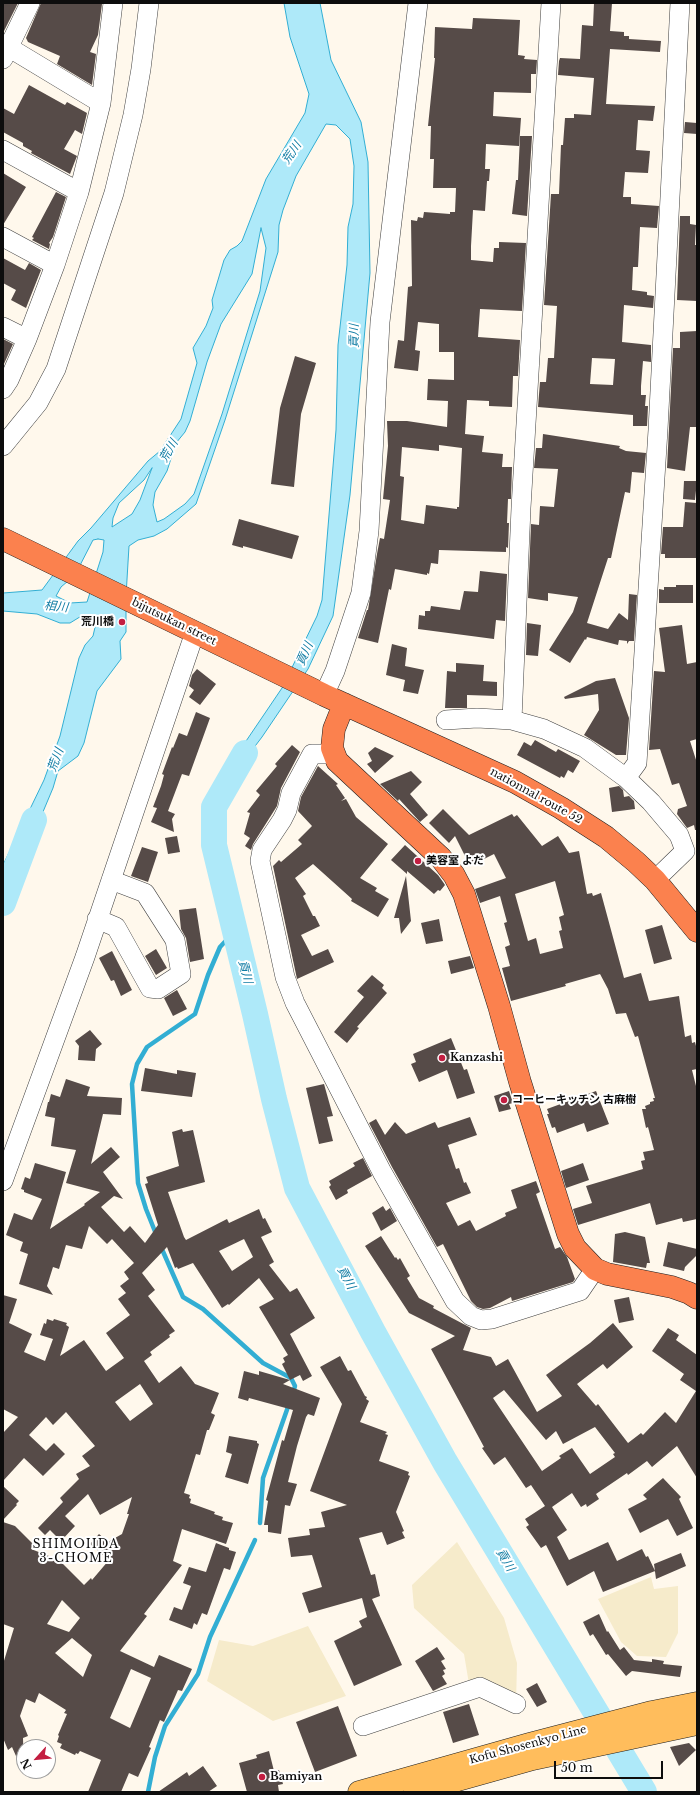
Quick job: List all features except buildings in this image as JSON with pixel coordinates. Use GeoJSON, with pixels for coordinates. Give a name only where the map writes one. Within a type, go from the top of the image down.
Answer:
{"type":"FeatureCollection","features":[{"type":"Feature","properties":{"kind":"highway","name":"bijutsukan street"},"geometry":{"type":"LineString","coordinates":[[3,539],[344,704]]}},
{"type":"Feature","properties":{"kind":"highway"},"geometry":{"type":"LineString","coordinates":[[344,704],[334,729],[332,748],[337,761],[441,858],[454,875],[464,894],[568,1234],[575,1248],[596,1269],[607,1274],[672,1287],[689,1293],[697,1298]]}},
{"type":"Feature","properties":{"kind":"highway","name":"nationnal route 52"},"geometry":{"type":"LineString","coordinates":[[344,704],[515,782],[561,808],[606,837],[655,880],[697,931]]}},
{"type":"Feature","properties":{"kind":"main road","name":"Kofu Shosenkyo Line"},"geometry":{"type":"LineString","coordinates":[[359,1792],[656,1721],[697,1703]]}},
{"type":"Feature","properties":{"kind":"main road","name":"Kofu Shosenkyo Line"},"geometry":{"type":"LineString","coordinates":[[656,1721],[697,1724]]}},
{"type":"Feature","properties":{"kind":"main road","name":"Kofu Shosenkyo Line"},"geometry":{"type":"LineString","coordinates":[[415,1792],[531,1752]]}},
{"type":"Feature","properties":{"kind":"street"},"geometry":{"type":"LineString","coordinates":[[30,3],[5,50],[101,103]]}},
{"type":"Feature","properties":{"kind":"street"},"geometry":{"type":"LineString","coordinates":[[3,389],[9,380],[27,339],[55,265],[79,192],[101,103],[113,3]]}},
{"type":"Feature","properties":{"kind":"street"},"geometry":{"type":"LineString","coordinates":[[3,446],[38,403],[56,369],[114,193],[133,115],[141,69],[149,3]]}},
{"type":"Feature","properties":{"kind":"street"},"geometry":{"type":"LineString","coordinates":[[320,692],[335,671],[361,593],[369,531],[380,322],[418,3]]}},
{"type":"Feature","properties":{"kind":"street"},"geometry":{"type":"LineString","coordinates":[[512,720],[521,508],[551,3]]}},
{"type":"Feature","properties":{"kind":"street"},"geometry":{"type":"LineString","coordinates":[[626,778],[637,763],[658,430],[680,3]]}},
{"type":"Feature","properties":{"kind":"street"},"geometry":{"type":"LineString","coordinates":[[3,150],[79,192]]}},
{"type":"Feature","properties":{"kind":"street"},"geometry":{"type":"LineString","coordinates":[[3,237],[55,265]]}},
{"type":"Feature","properties":{"kind":"street"},"geometry":{"type":"LineString","coordinates":[[3,327],[27,339]]}},
{"type":"Feature","properties":{"kind":"street"},"geometry":{"type":"LineString","coordinates":[[3,1181],[98,919],[190,630]]}},
{"type":"Feature","properties":{"kind":"street"},"geometry":{"type":"LineString","coordinates":[[446,720],[477,718],[512,720],[544,729],[585,748],[626,778],[651,802],[679,835],[684,851],[655,880]]}},
{"type":"Feature","properties":{"kind":"street"},"geometry":{"type":"LineString","coordinates":[[334,754],[312,754],[291,793],[287,810],[282,820],[262,850],[260,861],[285,977],[295,1003],[386,1179],[455,1301],[471,1316],[481,1320],[492,1319],[580,1291],[596,1269]]}},
{"type":"Feature","properties":{"kind":"street"},"geometry":{"type":"LineString","coordinates":[[98,919],[116,927],[150,988],[158,989],[181,974],[175,940],[145,893],[111,880]]}},
{"type":"Feature","properties":{"kind":"street"},"geometry":{"type":"LineString","coordinates":[[363,1726],[480,1687],[516,1704]]}},
{"type":"Feature","properties":{"kind":"shaded area"},"geometry":{"type":"Polygon","coordinates":[[[457,1542],[504,1618],[517,1663],[516,1704],[470,1690],[464,1654],[414,1608],[412,1585],[457,1542]]]}},
{"type":"Feature","properties":{"kind":"shaded area"},"geometry":{"type":"Polygon","coordinates":[[[651,1577],[654,1589],[678,1586],[678,1633],[666,1657],[637,1656],[621,1642],[598,1599],[651,1577]]]}},
{"type":"Feature","properties":{"kind":"shaded area"},"geometry":{"type":"Polygon","coordinates":[[[308,1626],[346,1696],[273,1721],[207,1681],[219,1640],[253,1646],[308,1626]]]}},
{"type":"Feature","properties":{"kind":"water","name":"相川"},"geometry":{"type":"Polygon","coordinates":[[[284,3],[320,3],[331,60],[361,122],[368,162],[370,273],[350,495],[333,616],[308,669],[262,737],[227,783],[242,747],[282,688],[317,616],[322,600],[336,430],[338,345],[347,265],[348,227],[353,204],[354,166],[350,139],[336,125],[326,124],[296,176],[283,210],[279,225],[278,252],[225,420],[196,504],[167,529],[154,536],[138,540],[129,546],[126,596],[126,632],[120,641],[121,659],[97,691],[84,743],[78,756],[58,771],[53,788],[32,838],[25,849],[10,865],[3,896],[3,865],[44,780],[60,736],[79,658],[85,645],[93,636],[96,623],[89,616],[83,615],[70,623],[60,623],[37,614],[3,611],[3,593],[42,590],[78,541],[91,528],[148,461],[160,451],[181,419],[197,363],[193,348],[206,326],[213,308],[212,300],[224,260],[230,250],[242,241],[266,179],[305,113],[309,94],[290,37],[284,3]],[[261,228],[252,274],[221,324],[207,362],[190,421],[185,432],[176,443],[167,471],[155,492],[153,505],[157,522],[164,519],[185,504],[194,494],[222,414],[260,291],[266,248],[261,228]],[[152,468],[144,480],[119,503],[113,518],[112,527],[132,514],[140,500],[152,468]],[[93,540],[75,575],[61,587],[56,596],[70,603],[87,602],[103,552],[104,540],[93,540]]]}},
{"type":"Feature","properties":{"kind":"waterway","name":"貢川"},"geometry":{"type":"LineString","coordinates":[[245,753],[214,807],[214,845],[274,1099],[297,1188],[373,1332],[445,1462],[644,1792]]}},
{"type":"Feature","properties":{"kind":"waterway","name":"荒川"},"geometry":{"type":"LineString","coordinates":[[3,903],[34,820]]}},
{"type":"Feature","properties":{"kind":"waterway"},"geometry":{"type":"LineString","coordinates":[[156,1234],[138,1183],[132,1084],[137,1064],[147,1047],[195,1014],[208,975],[220,947],[234,932]]}},
{"type":"Feature","properties":{"kind":"waterway"},"geometry":{"type":"LineString","coordinates":[[161,1247],[183,1297],[203,1309],[263,1363],[291,1378],[295,1386],[293,1393]]}},
{"type":"Feature","properties":{"kind":"waterway"},"geometry":{"type":"LineString","coordinates":[[260,1523],[263,1478],[289,1404]]}},
{"type":"Feature","properties":{"kind":"waterway"},"geometry":{"type":"LineString","coordinates":[[148,1792],[155,1757],[165,1726],[198,1674],[210,1637],[255,1540]]}},
{"type":"Feature","properties":{"kind":"place","name":"荒川橋"},"geometry":{"type":"Point","coordinates":[122,622]}},
{"type":"Feature","properties":{"kind":"place","name":"美容室 よだ"},"geometry":{"type":"Point","coordinates":[418,861]}},
{"type":"Feature","properties":{"kind":"place","name":"Kanzashi"},"geometry":{"type":"Point","coordinates":[442,1058]}},
{"type":"Feature","properties":{"kind":"place","name":"コーヒーキッチン 古麻樹"},"geometry":{"type":"Point","coordinates":[504,1100]}},
{"type":"Feature","properties":{"kind":"place","name":"Bamiyan"},"geometry":{"type":"Point","coordinates":[262,1777]}},
{"type":"Feature","properties":{"kind":"district","name":"SHIMOIIDA 3-CHOME"},"geometry":{"type":"Point","coordinates":[76,1552]}}]}
